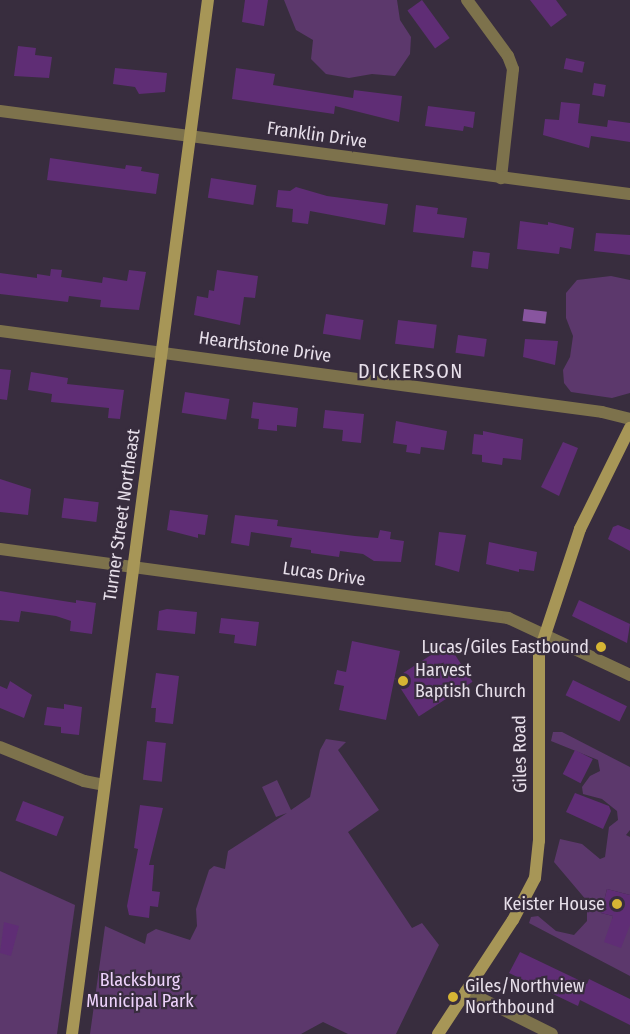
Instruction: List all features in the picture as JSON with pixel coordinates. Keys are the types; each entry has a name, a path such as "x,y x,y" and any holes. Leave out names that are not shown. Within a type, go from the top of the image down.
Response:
{"street":[{"name":"Turner Street Northeast","path":"72,1034 208,0"},
{"path":"467,0 508,56 513,69 501,178"},
{"name":"Franklin Drive","path":"0,111 630,195"},
{"name":"Hearthstone Drive","path":"0,331 603,412 630,419"},
{"name":"Giles Road","path":"438,1034 513,920 535,878 539,842 537,674 543,633 580,529 630,428"},
{"name":"Lucas Drive","path":"0,549 508,618 630,675"},
{"path":"0,747 84,781 104,785"},
{"path":"466,992 552,1034"}],"green space":[{"path":"284,0 397,0 400,20 411,37 410,54 395,76 372,74 349,78 326,74 311,59 313,40 296,30"},
{"path":"611,276 630,280 630,393 612,398 571,392 564,383 563,370 570,357 573,336 566,318 566,293 577,280"},
{"path":"553,732 562,732 630,767 630,830 626,835 630,837 630,895 607,889 601,913 613,916 612,921 630,925 630,976 529,923 531,917 538,916 556,931 574,935 587,921 587,901 554,862 560,839 582,844 600,859 605,857 609,827 618,820 617,811 602,799 583,794 582,787 590,776 600,771 598,760 551,741"},
{"path":"326,739 346,742 338,750 379,810 348,832 412,928 422,923 439,945 396,1034 348,1034 323,1022 301,1034 90,1034 105,926 145,944 147,934 156,929 190,940 197,926 196,909 209,870 214,866 225,869 228,851 287,813 276,817 262,787 277,780 291,810 310,797 320,750"},
{"name":"Blacksburg Municipal Park","path":"0,871 75,905 57,1034 0,1034"}],"shaded area":[{"path":"524,309 547,312 545,324 523,321"}],"building":[{"path":"245,0 268,0 264,26 242,22"},
{"path":"422,0 450,38 435,49 407,11"},
{"path":"530,0 556,0 567,15 551,27"},
{"path":"18,46 36,48 35,55 52,57 49,78 14,76"},
{"path":"566,58 585,62 582,73 564,69"},
{"path":"115,68 167,73 165,92 139,94 135,87 113,84"},
{"path":"236,68 275,74 273,85 353,98 354,90 402,96 399,122 335,106 334,114 232,99"},
{"path":"594,83 606,85 604,97 592,95"},
{"path":"561,102 580,104 578,123 607,127 608,120 630,123 630,142 591,136 589,148 543,135 545,119 559,120"},
{"path":"428,106 475,112 473,128 464,126 463,131 425,126"},
{"path":"50,158 125,169 126,165 142,167 141,171 159,174 156,194 47,180"},
{"path":"211,178 256,185 253,205 208,198"},
{"path":"296,187 327,196 388,204 385,225 310,211 308,224 292,222 293,209 276,207 278,190 290,191"},
{"path":"416,205 438,208 437,214 467,218 464,238 413,232"},
{"path":"520,221 548,225 548,222 574,228 571,249 560,247 559,254 517,249"},
{"path":"596,233 630,235 630,255 594,251"},
{"path":"473,251 490,253 488,269 471,267"},
{"path":"51,269 62,270 61,277 102,283 103,277 127,281 129,270 146,272 139,310 100,307 101,300 69,296 68,302 0,294 0,273 37,278 37,274 50,276"},
{"path":"217,270 258,276 255,298 244,297 240,325 194,315 197,296 208,298 209,290 214,291"},
{"path":"326,314 364,320 360,340 323,334"},
{"path":"398,320 437,325 434,349 395,344"},
{"path":"458,335 487,339 484,357 455,353"},
{"path":"525,339 558,341 555,365 523,357"},
{"path":"0,369 11,370 7,400 0,399"},
{"path":"31,372 68,378 67,384 124,390 120,419 108,418 109,408 51,402 52,394 28,390"},
{"path":"185,392 229,399 226,420 182,413"},
{"path":"253,402 298,408 296,427 277,425 277,431 258,429 259,419 251,418"},
{"path":"325,410 364,414 361,443 342,441 343,430 323,428"},
{"path":"396,421 447,431 444,450 421,447 420,454 406,452 407,445 393,443"},
{"path":"483,431 523,439 521,460 503,458 502,465 482,462 482,455 472,454 474,434 483,435"},
{"path":"563,442 578,448 559,496 541,487"},
{"path":"0,479 31,489 28,515 0,512"},
{"path":"64,498 99,502 96,522 62,518"},
{"path":"170,510 208,515 205,535 198,534 198,538 167,530"},
{"path":"235,515 278,520 277,526 355,536 378,538 380,530 391,532 390,539 404,541 401,562 374,561 363,554 340,551 339,557 311,553 311,550 290,547 292,538 251,532 249,546 231,543"},
{"path":"618,525 630,530 630,551 608,539 613,527"},
{"path":"439,532 466,535 459,572 435,565"},
{"path":"489,542 537,552 534,571 519,569 519,572 486,564"},
{"path":"0,591 76,603 76,600 96,603 92,634 70,631 71,621 56,616 21,611 19,622 0,620"},
{"path":"579,600 630,624 627,643 572,616"},
{"path":"167,609 197,612 195,634 157,630 159,611"},
{"path":"221,618 259,622 256,646 234,643 235,635 219,633"},
{"path":"352,641 400,651 386,720 339,710 344,686 334,684 337,670 346,672"},
{"path":"448,644 473,682 419,717 394,679"},
{"path":"156,673 179,676 173,724 155,722 156,708 151,708"},
{"path":"573,680 627,706 619,722 566,695"},
{"path":"10,681 32,695 24,718 0,708 0,686 7,689"},
{"path":"64,704 82,707 79,735 61,733 61,727 44,725 47,707 64,709"},
{"path":"147,741 166,743 162,782 143,780"},
{"path":"575,750 593,759 581,783 563,774"},
{"path":"575,793 609,806 611,811 603,829 566,812"},
{"path":"23,801 64,817 57,836 15,821"},
{"path":"140,805 163,808 149,865 154,865 152,891 160,892 158,907 150,906 149,918 129,915 127,906 138,849 134,848"},
{"name":"Keister House","path":"607,889 630,895 630,925 621,948 604,942 613,916 601,913"},
{"path":"4,922 19,926 11,956 0,953"},
{"path":"520,952 587,984 589,979 630,999 630,1025 580,1000 578,1006 509,973"}],"place":[{"name":"Lucas/Giles Eastbound","path":"601,647"},
{"name":"Harvest Baptish Church","path":"403,681"},
{"name":"Keister House","path":"617,904"},
{"name":"Giles/Northview Northbound","path":"453,997"}],"district":[{"name":"DICKERSON","path":"411,371"}]}
